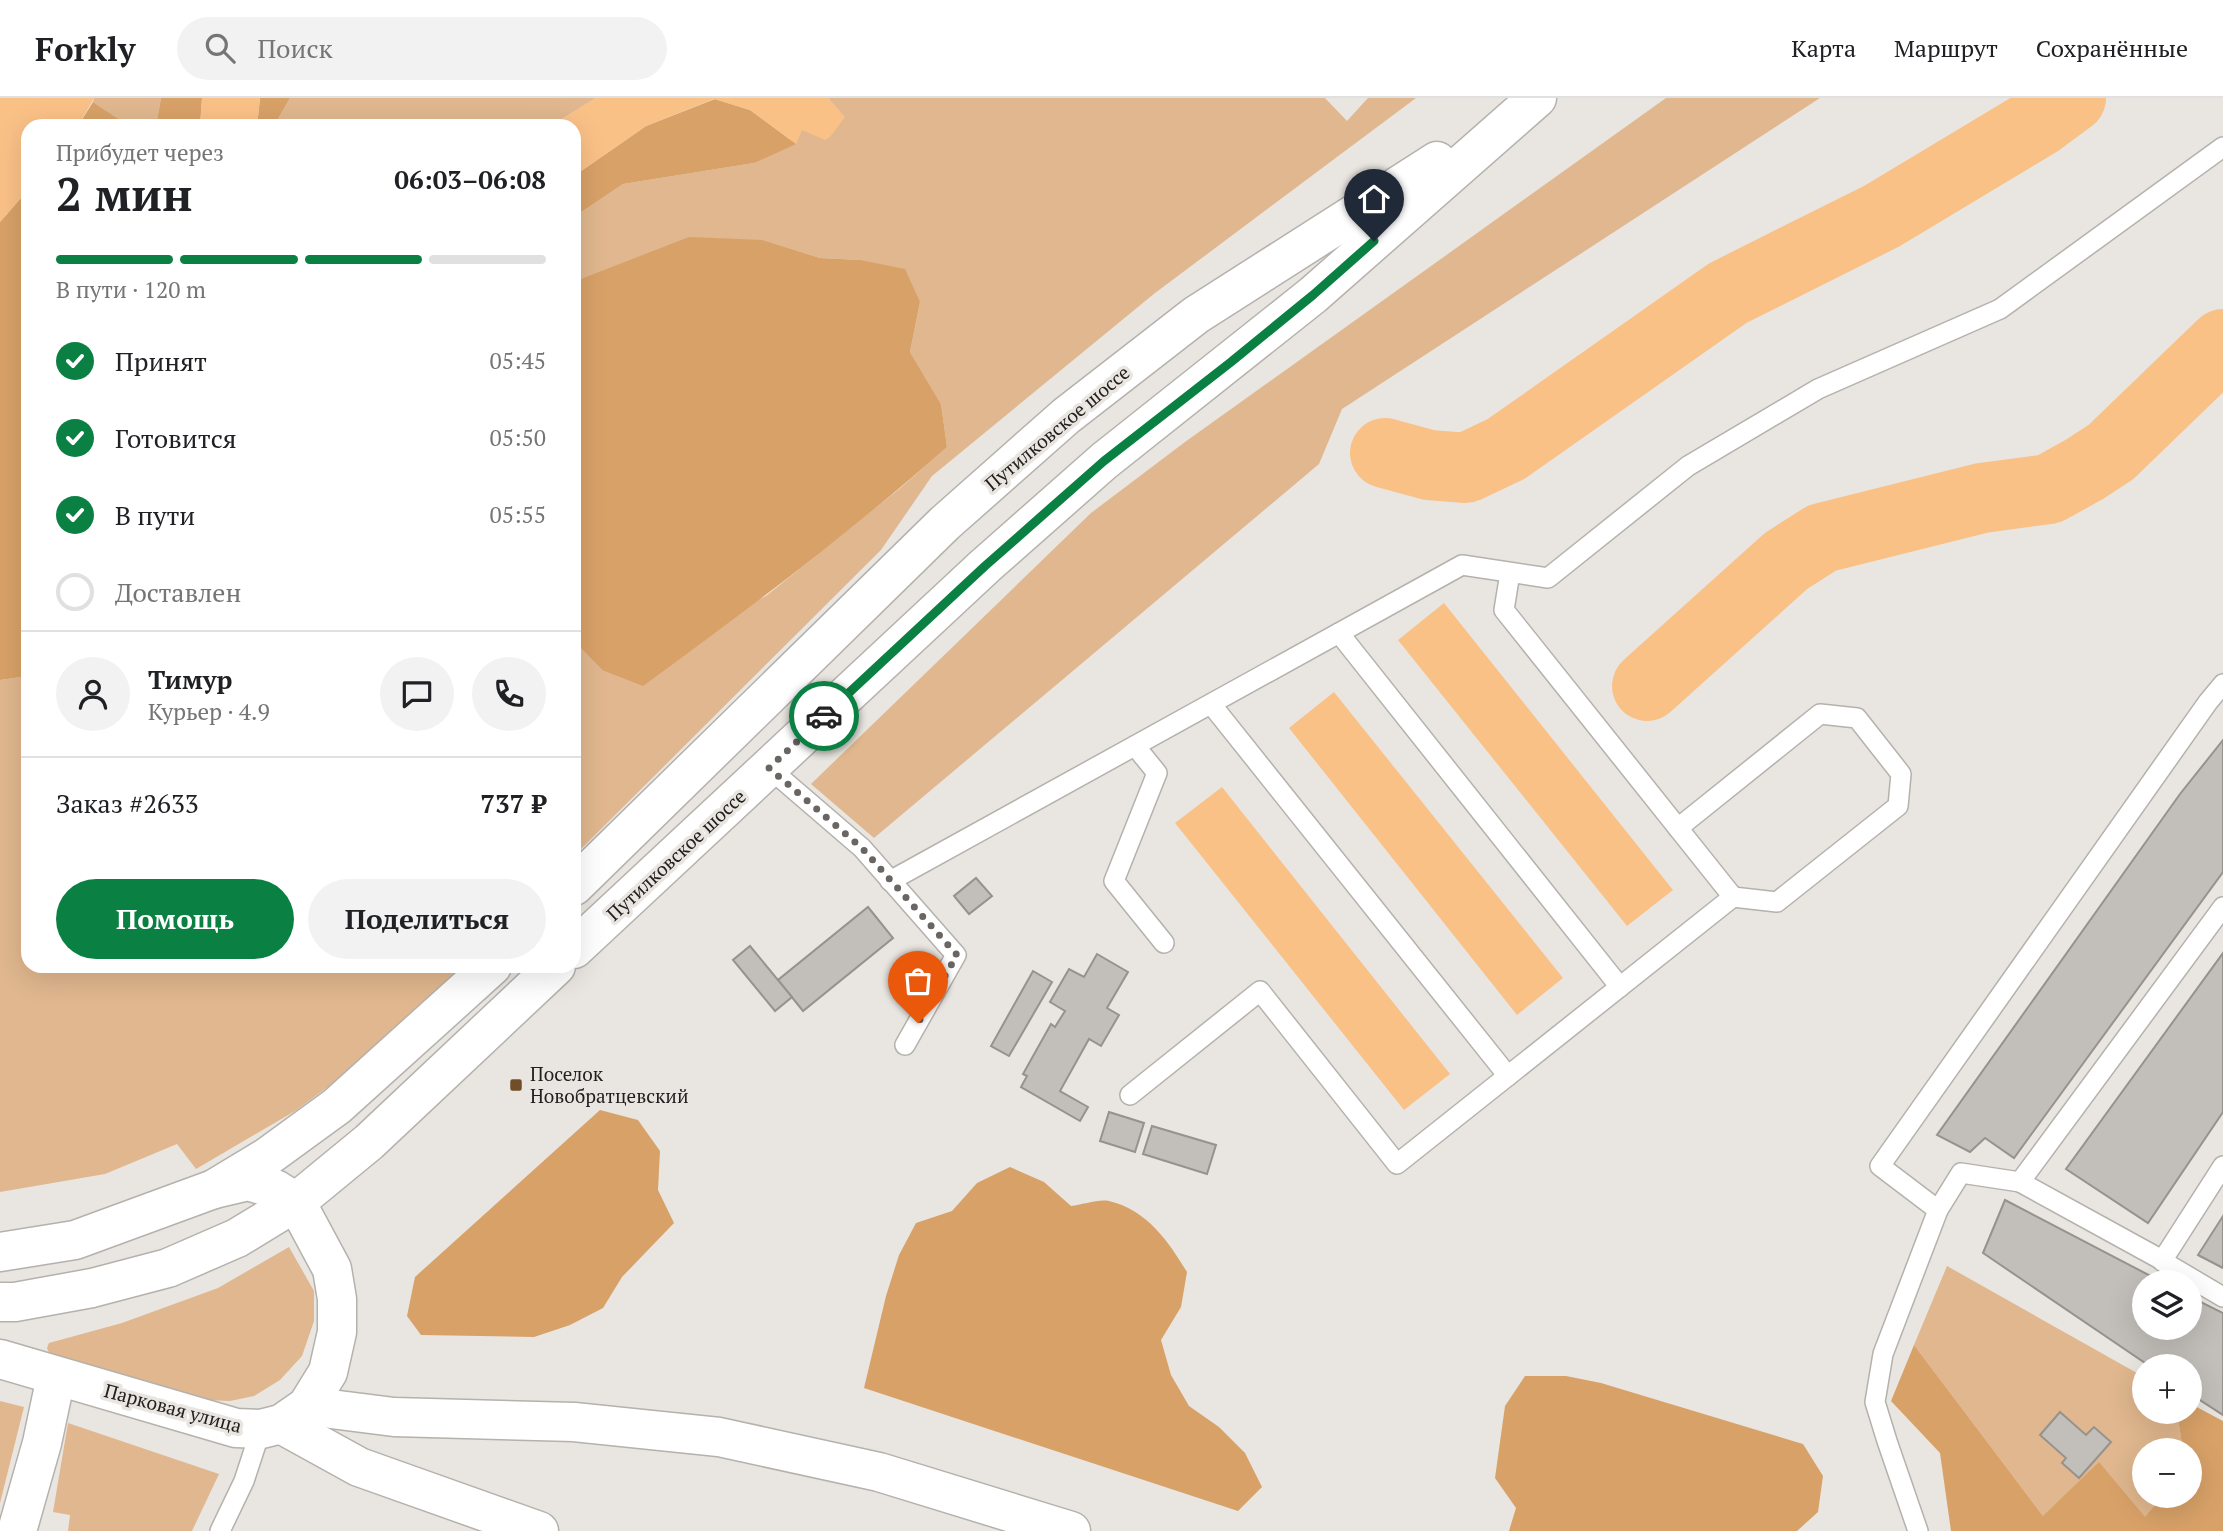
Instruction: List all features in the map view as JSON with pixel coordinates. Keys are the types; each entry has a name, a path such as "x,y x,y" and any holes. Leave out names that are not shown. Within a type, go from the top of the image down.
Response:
{"main road":[{"name":"Путилковское шоссе","path":"581,943 985,566 1104,461 1313,295 1536,98"},
{"name":"Путилковское шоссе","path":"581,879 945,523 1066,416 1196,315 1536,98"},
{"path":"214,1189 267,1157 337,1106 484,973"},
{"path":"0,1302 92,1289 168,1268 237,1238 296,1202 369,1142 549,973"},
{"path":"0,1252 75,1240 214,1189 248,1181 275,1189 296,1202 332,1269 337,1299 337,1332 328,1372 283,1420"},
{"name":"Парковая улица","path":"0,1359 236,1428 283,1420 359,1467 538,1531"},
{"path":"17,1531 42,1443 56,1377"},
{"path":"283,1420 394,1416 574,1422 719,1437 879,1472 1070,1531"}],"lane":[{"path":"890,880 1462,565 1548,578 1688,466 1818,388 2000,309 2223,147"},
{"path":"1510,573 1504,610 1733,897 1777,902 1898,806 1901,774 1857,718 1820,714 1678,828"},
{"path":"1339,633 1620,987"},
{"path":"1938,1210 1880,1166 2223,684"},
{"path":"1210,704 1508,1076"},
{"path":"1135,746 1157,773 1114,881 1164,943"},
{"path":"769,768 862,848 957,955 905,1045"},
{"path":"1129,1095 1260,991 1397,1164 1733,897"},
{"path":"2020,1182 2223,907"},
{"path":"2162,1260 2223,1166"},
{"path":"1919,1531 1875,1402 1883,1354 1938,1210 1961,1173 2020,1182 2162,1260 2223,1297"},
{"path":"220,1531 244,1481 283,1420"}],"shaded area":[{"path":"0,98 94,98 82,119 21,119 21,198 0,222"},
{"path":"94,98 161,98 157,119 118,119 93,102"},
{"path":"161,98 202,98 200,119 157,119"},
{"path":"202,98 260,98 258,119 200,119"},
{"path":"260,98 290,98 278,119 258,119"},
{"path":"290,98 596,98 562,119 278,119"},
{"path":"596,98 828,98 845,117 825,140 802,130 796,144 750,110 714,99 646,126 581,171 581,119 562,119"},
{"path":"828,98 1325,98 1347,121 1368,98 1416,98 1155,293 932,476 881,550 581,849 581,648 602,670 766,596 947,447 941,404 910,352 920,302 860,260 820,258 763,240 581,279 581,212 623,184 754,163 801,130 844,117"},
{"path":"1666,98 1820,98 1342,409 1319,464 874,838 811,784 1091,513 1185,442"},
{"path":"715,99 750,110 796,144 754,163 623,184 581,212 581,171 646,126"},
{"path":"93,102 118,119 82,119"},
{"path":"21,198 21,677 0,680 0,222"},
{"path":"689,237 763,240 820,258 860,260 905,269 920,302 910,352 941,404 947,447 798,570 643,686 602,670 581,648 581,279"},
{"path":"1444,603 1673,890 1627,926 1398,640"},
{"path":"21,677 21,973 456,973 359,1064 295,1111 196,1169 177,1144 105,1174 0,1192 0,680"},
{"path":"1334,692 1563,978 1517,1015 1289,728"},
{"path":"1222,787 1450,1074 1404,1110 1175,823"},
{"path":"600,1110 638,1120 660,1151 658,1190 674,1223 622,1277 603,1308 570,1325 534,1337 421,1335 407,1316 415,1277"},
{"path":"1010,1167 1044,1182 1071,1206 1109,1201 1135,1212 1155,1228 1180,1260 1187,1272 1181,1307 1161,1340 1171,1375 1189,1406 1219,1427 1245,1453 1262,1487 1238,1511 864,1388 886,1296 899,1255 916,1223 952,1211 977,1183"},
{"path":"289,1247 314,1291 314,1321 302,1356 280,1380 254,1396 230,1401 205,1400 49,1353 49,1343 122,1323 218,1288"},
{"path":"1947,1266 2132,1370 2132,1424 2179,1424 2181,1438 2132,1438 2132,1508 2154,1508 2146,1518 2043,1516 1914,1345"},
{"path":"1914,1345 2043,1516 2099,1462 2132,1501 2132,1508 2137,1508 2145,1517 2153,1508 2202,1508 2202,1438 2181,1438 2179,1424 2202,1424 2202,1410 2223,1421 2223,1531 1951,1531 1940,1453 1891,1401"},
{"path":"1525,1376 1566,1376 1601,1383 1803,1444 1823,1476 1818,1512 1797,1531 1509,1531 1516,1508 1495,1478 1505,1406"},
{"path":"0,1401 24,1407 0,1503"},
{"path":"68,1423 219,1474 192,1531 68,1531 70,1515 53,1512"}],"building":[{"path":"2223,740 2223,872 2014,1158 1985,1138 1970,1152 1937,1135 2180,794"},
{"path":"976,878 992,896 969,914 954,896"},
{"path":"868,907 893,938 803,1011 778,980"},
{"path":"750,946 792,997 775,1011 733,960"},
{"path":"2223,953 2223,1112 2148,1223 2066,1169"},
{"path":"1097,954 1128,972 1107,1008 1119,1015 1101,1046 1089,1039 1060,1091 1088,1107 1080,1121 1021,1087 1027,1076 1023,1074 1051,1024 1055,1027 1065,1011 1050,1002 1069,969 1084,977"},
{"path":"1033,971 1052,982 1009,1056 991,1046"},
{"path":"1109,1112 1144,1123 1135,1152 1100,1141"},
{"path":"1152,1126 1216,1145 1207,1174 1143,1154"},
{"path":"2005,1200 2139,1270 2132,1270 2132,1340 2202,1340 2202,1302 2223,1313 2223,1415 2202,1401 2202,1354 2132,1354 1983,1253"},
{"path":"2223,1216 2223,1268 2198,1255"},
{"path":"2060,1412 2086,1435 2094,1427 2111,1442 2079,1478 2062,1463 2066,1458 2040,1435"}],"waterway":[{"path":"1385,453 1429,465 1466,468 1506,449 1728,293 1882,216 2040,121 2071,98"},
{"path":"1647,686 1786,561 1822,538 1982,498 2049,489 2111,452 2223,344"}],"way so far":[{"path":"824,716 769,768 862,848 957,955 918,1023"}],"place":[{"name":"Поселок Новобратцевский","path":"516,1085"}],"route":[{"path":"824,716 985,566 1104,461 1231,362 1374,241"}]}
